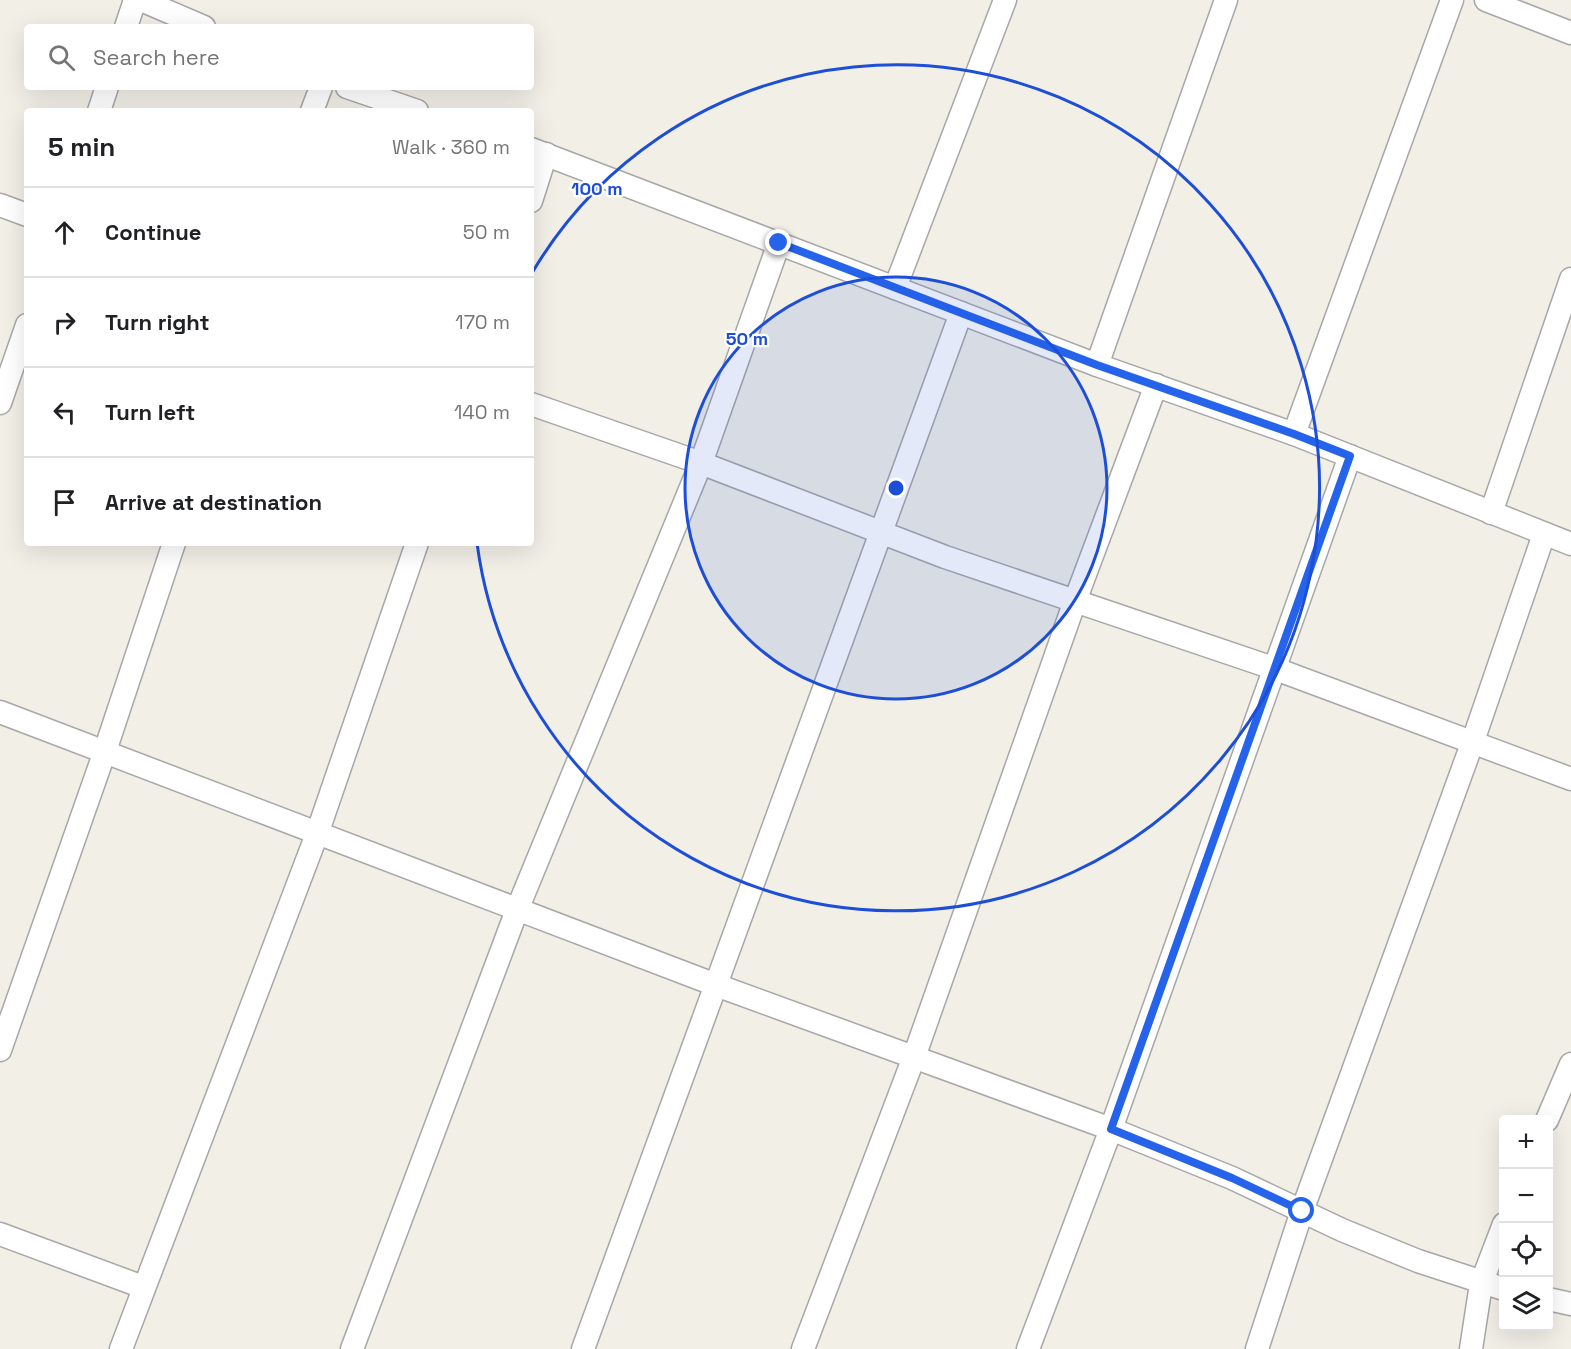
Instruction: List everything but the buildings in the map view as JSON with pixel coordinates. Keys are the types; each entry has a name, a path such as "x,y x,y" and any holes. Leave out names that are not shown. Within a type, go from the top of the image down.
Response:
{"street":[{"path":"127,24 135,0"},
{"path":"141,0 197,24"},
{"path":"895,288 1005,0"},
{"path":"1097,365 1226,0"},
{"path":"1294,434 1452,0"},
{"path":"1486,0 1571,33"},
{"path":"100,108 106,90"},
{"path":"313,108 320,90"},
{"path":"356,90 408,108"},
{"path":"534,180 538,152 1097,365 1294,434 1571,544"},
{"path":"0,205 24,214"},
{"path":"352,1349 517,910 701,463 779,243"},
{"path":"1491,513 1571,279"},
{"path":"583,1349 961,313"},
{"path":"0,403 24,334"},
{"path":"803,1349 914,1057 1075,601 1156,385"},
{"path":"534,405 701,463 881,532 1273,668 1571,779"},
{"path":"1028,1349 1111,1129 1350,456"},
{"path":"1257,1349 1302,1211 1473,741 1544,534"},
{"path":"0,1050 105,751 173,546"},
{"path":"121,1349 317,834 416,546"},
{"path":"0,712 716,985 1111,1129 1232,1178 1342,1230 1481,1284 1499,1288"},
{"path":"1549,1115 1571,1064"},
{"path":"0,1234 143,1287"},
{"path":"1472,1349 1481,1284 1499,1235"},
{"path":"1553,1300 1571,1304"}],"route":[{"path":"779,243 1097,365 1350,456 1111,1129 1232,1178 1302,1211"}]}
